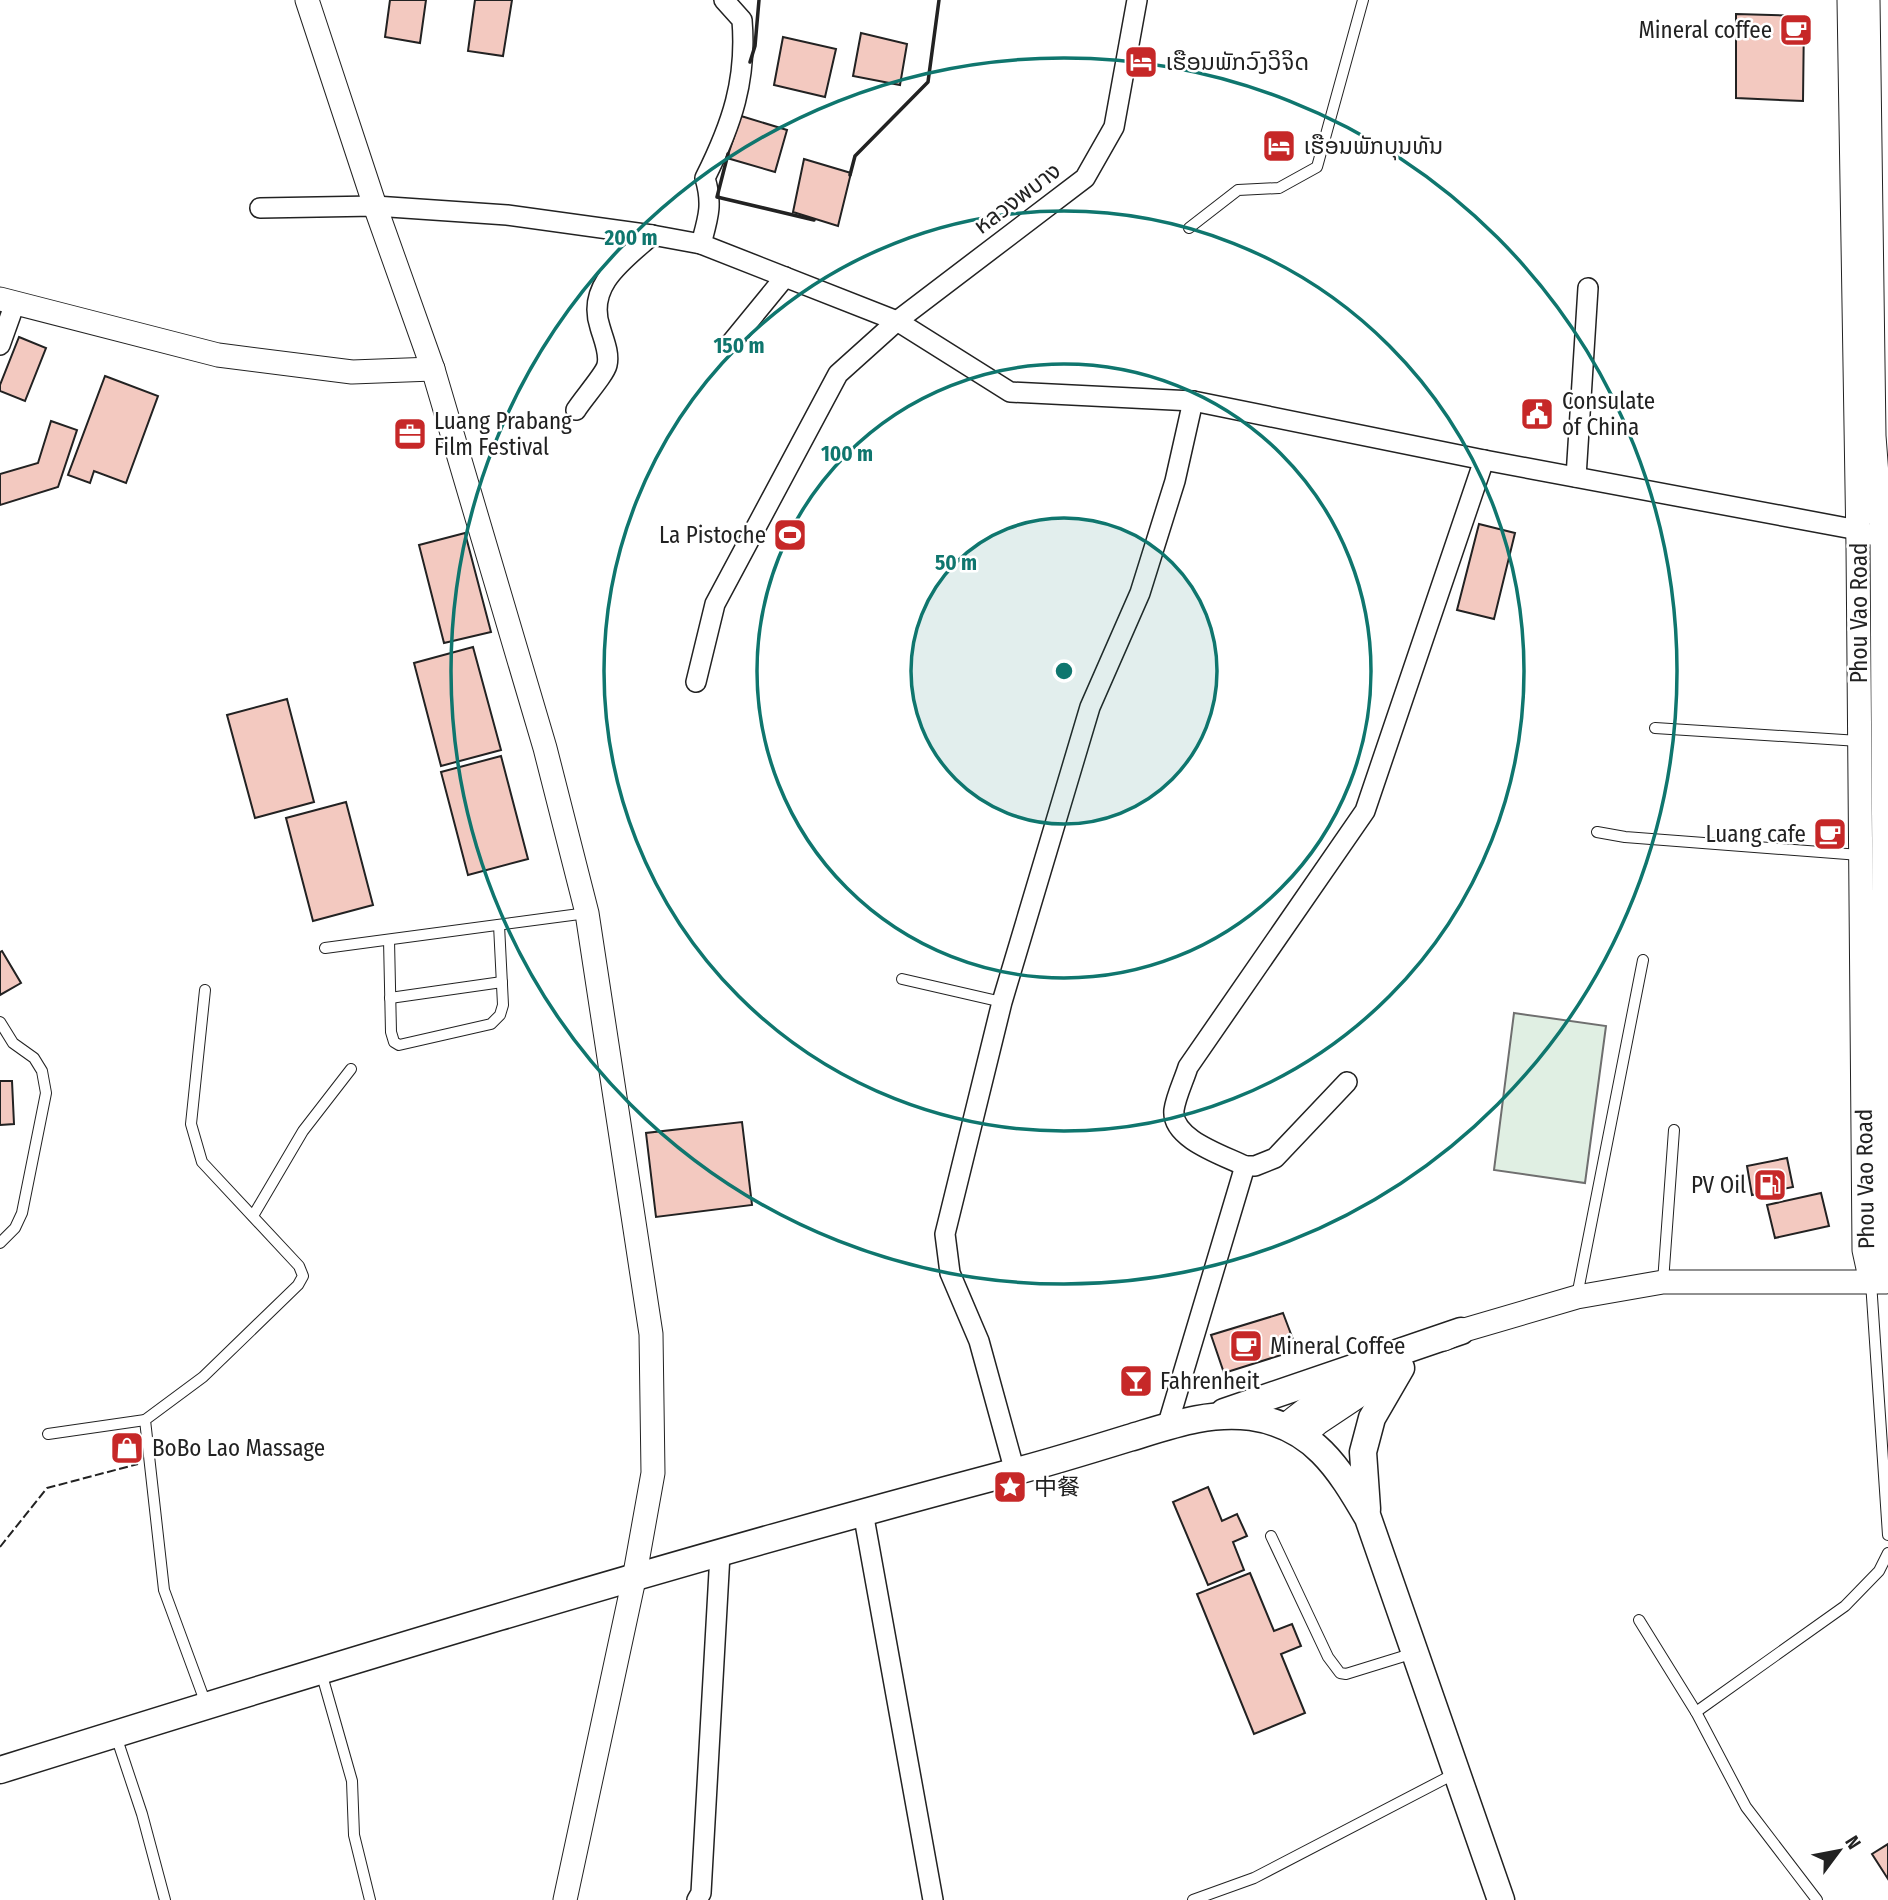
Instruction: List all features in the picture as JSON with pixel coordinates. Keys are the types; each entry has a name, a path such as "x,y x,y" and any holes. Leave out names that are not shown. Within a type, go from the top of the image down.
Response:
{"main road":[{"path":"0,1770 320,1670 863,1512 1215,1415 1461,1331"},
{"path":"1368,1518 1363,1452 1372,1418 1401,1368"},
{"path":"1215,1415 1250,1417 1295,1431 1329,1458 1344,1477 1368,1518 1501,1900"}],"street":[{"path":"307,0 375,206 433,369 545,748 587,913 651,1334 653,1473 634,1579 565,1900"},
{"path":"701,244 710,214 710,193 705,178 730,124 740,88 742,19 724,0"},
{"name":"หลวงพบาง","path":"696,682 715,604 838,374 897,321 1085,177 1114,127 1137,0"},
{"name":"Phou Vao Road","path":"1849,0 1858,530 1864,1250 1879,1282"},
{"name":"Phou Vao Road","path":"1868,0 1874,436 1885,541 1886,1258 1879,1282"},
{"path":"260,208 375,206 507,215 701,244 897,321 1010,392 1193,401 1483,460 1858,530 1885,541"},
{"path":"576,410 607,365 606,346 595,313 598,296 612,271 652,235"},
{"path":"731,343 785,277"},
{"path":"1576,477 1588,288"},
{"path":"0,345 8,301 218,355 352,372 433,369"},
{"path":"1015,1472 979,1341 950,1273 945,1234 1002,1002 1090,707 1140,593 1175,481 1193,401"},
{"path":"1347,1082 1275,1158 1255,1166 1245,1166 1184,1136 1176,1125 1174,1111 1188,1067 1366,811 1483,460"},
{"path":"1167,1427 1245,1166"},
{"path":"1295,1431 1307,1407 1339,1387 1461,1331 1577,1297 1663,1282 1879,1282"},
{"path":"1295,1431 1318,1423 1461,1331"},
{"path":"863,1512 933,1900"},
{"path":"697,1900 701,1893 720,1554"}],"lane":[{"path":"1189,229 1238,190 1279,188 1317,167 1363,0"},
{"path":"1655,728 1860,741"},
{"path":"1597,832 1625,837 1860,855"},
{"path":"325,948 587,913"},
{"path":"388,940 391,1032 394,1042 399,1045 491,1024 500,1014 503,1005 499,925"},
{"path":"1577,1297 1643,960"},
{"path":"902,979 1002,1002"},
{"path":"390,998 502,982"},
{"path":"48,1434 145,1420 203,1377 298,1285 303,1276 299,1266 202,1162 191,1124 205,990"},
{"path":"0,1022 13,1043 34,1058 42,1071 46,1093 22,1213 15,1228 0,1243"},
{"path":"253,1216 303,1131 351,1069"},
{"path":"1663,1282 1674,1130"},
{"path":"1879,1282 1888,1535"},
{"path":"145,1420 164,1590 206,1704"},
{"path":"1271,1536 1328,1657 1340,1673 1346,1674 1415,1653"},
{"path":"1696,1712 1845,1606 1879,1571 1888,1553"},
{"path":"1639,1620 1696,1712 1746,1807 1817,1900"},
{"path":"320,1670 352,1781 354,1835 370,1900"},
{"path":"115,1734 142,1814 164,1900"},
{"path":"1193,1900 1254,1878 1456,1773"}],"green space":[{"path":"1514,1013 1606,1026 1585,1183 1494,1170"}],"building":[{"path":"390,0 426,0 420,43 385,37"},
{"path":"475,0 512,0 503,56 468,51"},
{"path":"1736,14 1804,16 1803,101 1736,98"},
{"path":"861,33 907,44 900,85 853,76"},
{"path":"783,37 836,49 825,97 774,85"},
{"path":"741,116 787,130 775,172 727,158"},
{"path":"804,159 851,173 838,226 793,212"},
{"path":"19,337 46,348 25,401 0,391"},
{"path":"105,376 158,396 126,483 94,471 90,483 68,475"},
{"path":"51,421 77,430 58,487 0,505 0,474 38,463"},
{"path":"1479,524 1515,533 1494,619 1457,610"},
{"path":"465,533 491,632 444,643 419,545"},
{"path":"473,647 501,750 441,766 414,663"},
{"path":"287,699 314,802 255,818 227,715"},
{"path":"501,756 528,859 468,875 441,772"},
{"path":"346,802 373,905 313,921 286,818"},
{"path":"2,951 21,983 0,995 0,952"},
{"path":"0,1081 12,1081 14,1124 0,1125"},
{"path":"742,1122 752,1205 656,1217 646,1133"},
{"path":"1787,1158 1793,1187 1752,1195 1747,1166"},
{"path":"1821,1193 1829,1226 1775,1238 1767,1205"},
{"path":"1283,1313 1297,1350 1224,1373 1211,1335"},
{"path":"1208,1487 1222,1521 1237,1514 1247,1536 1233,1542 1244,1570 1208,1585 1173,1502"},
{"path":"1250,1573 1274,1631 1292,1624 1301,1646 1281,1654 1305,1713 1254,1734 1197,1594"},
{"path":"1888,1844 1888,1879 1872,1854"}],"fence":[{"path":"0,1547 47,1488 138,1464"}],"wall":[{"path":"750,62 755,46 759,0"},
{"path":"850,175 855,156 928,82 939,0"},
{"path":"728,154 717,197 814,220"}],"place":[{"name":"Mineral coffee","path":"1796,30"},
{"name":"ເຮືອນພັກວົງວິຈິດ","path":"1141,62"},
{"name":"ເຮືອນພັກບຸນທັນ","path":"1279,146"},
{"name":"Consulate of China","path":"1537,414"},
{"name":"Luang Prabang Film Festival","path":"410,434"},
{"name":"La Pistoche","path":"790,535"},
{"name":"Luang cafe","path":"1830,834"},
{"name":"PV Oil","path":"1770,1185"},
{"name":"Mineral Coffee","path":"1246,1346"},
{"name":"Fahrenheit","path":"1136,1381"},
{"name":"BoBo Lao Massage","path":"127,1448"},
{"name":"中餐","path":"1010,1487"}]}
